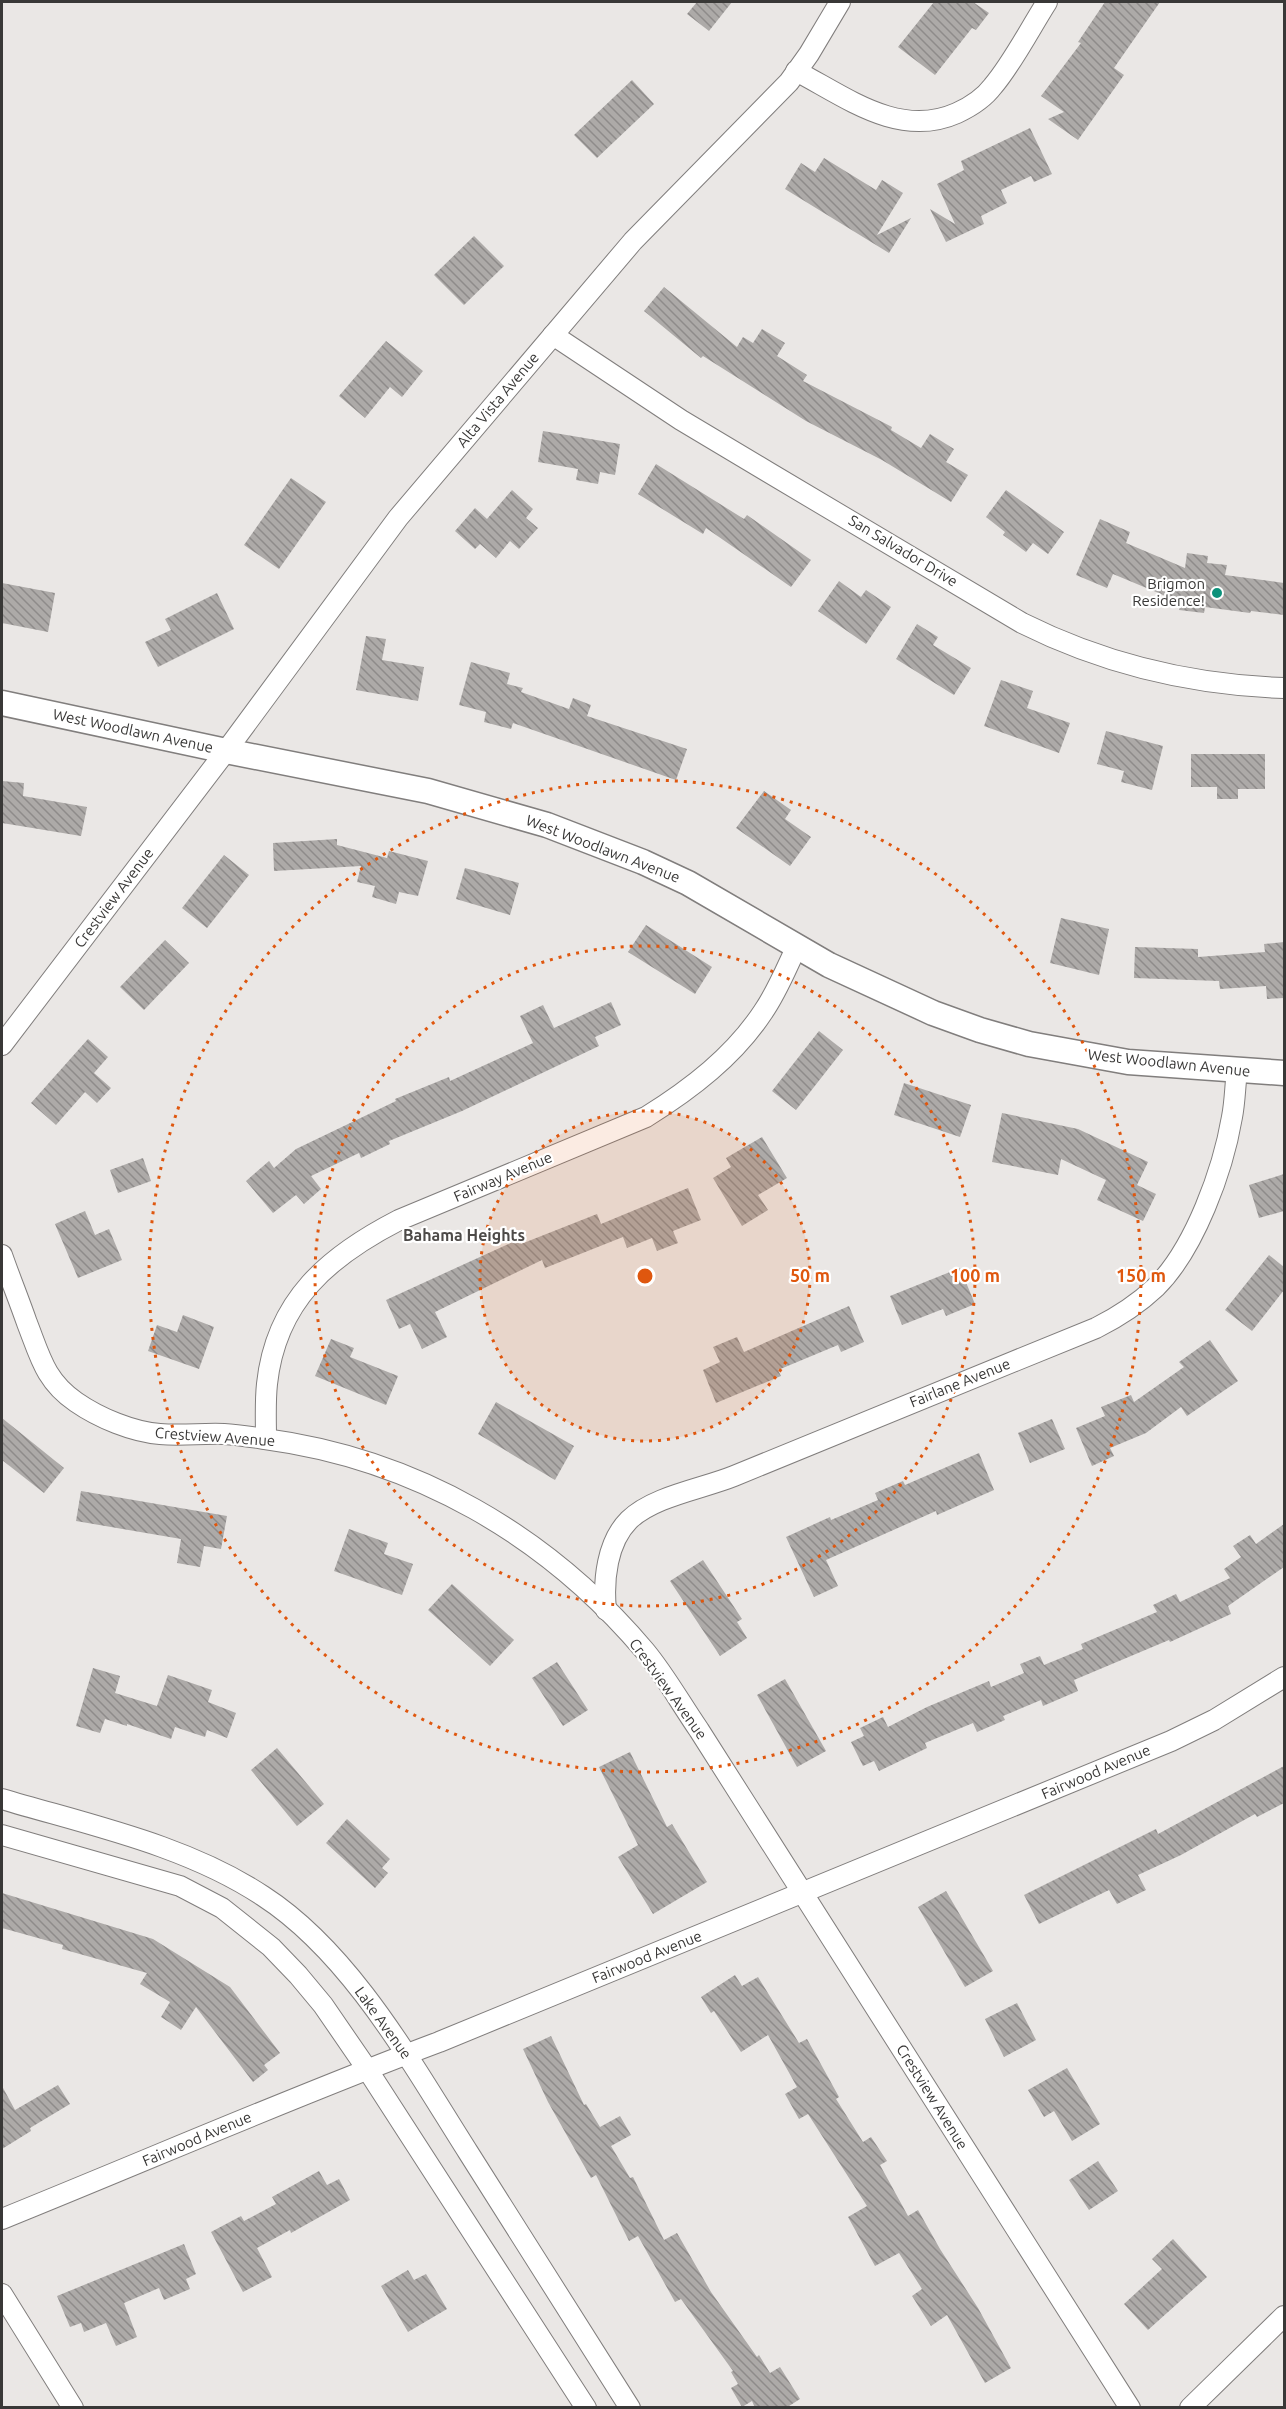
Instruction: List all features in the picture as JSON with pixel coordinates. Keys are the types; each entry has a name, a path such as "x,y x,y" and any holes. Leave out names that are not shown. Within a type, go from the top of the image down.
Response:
{"street":[{"name":"Alta Vista Avenue","path":"226,751 398,518 633,241 766,108 796,71 840,2"},
{"path":"796,71 888,117 912,122 946,118 976,103 993,86 1047,2"},
{"name":"San Salvador Drive","path":"553,335 681,420 1022,623 1063,643 1110,660 1169,674 1284,688"},
{"name":"West Woodlawn Avenue","path":"2,703 428,791 547,825 643,862 688,883 829,965 933,1013 1009,1038 1078,1054 1128,1062 1284,1073"},
{"name":"Crestview Avenue","path":"2,1045 226,751"},
{"name":"Fairway Avenue","path":"266,1439 267,1384 276,1344 293,1306 319,1273 341,1254 369,1235 399,1220 646,1117 675,1099 719,1062 747,1034 763,1012 797,946"},
{"name":"Fairlane Avenue","path":"606,1610 606,1572 618,1537 629,1520 649,1506 727,1479 1085,1332 1118,1317 1138,1303 1173,1268 1191,1240 1218,1171 1232,1117 1237,1071"},
{"name":"Crestview Avenue","path":"2,1255 43,1366 58,1387 78,1404 109,1420 160,1434 224,1434 320,1448 417,1479 488,1516 539,1551 606,1610 652,1661 699,1730 1130,2408"},
{"name":"Fairwood Avenue","path":"2,2219 1171,1741 1214,1720 1284,1677"},
{"name":"Lake Avenue","path":"2,1799 166,1850 213,1869 263,1895 290,1915 339,1961 406,2055 630,2408"},
{"path":"2,1835 180,1887 222,1908 271,1947 323,2005 367,2069 586,2408"},
{"path":"2,2294 73,2408"},
{"path":"1190,2408 1284,2316"}],"building":[{"path":"697,2 732,2 709,31 687,14"},
{"path":"934,2 973,2 989,13 976,30 972,28 935,75 898,47"},
{"path":"1105,2 1160,2 1114,68 1124,75 1078,140 1048,119 1064,112 1041,96 1081,43 1078,42"},
{"path":"632,80 654,104 597,158 574,135"},
{"path":"1030,128 1052,174 1034,182 1031,176 1001,190 1007,203 981,216 984,224 946,242 930,209 955,224 937,184 964,170 961,161"},
{"path":"824,158 876,190 882,180 903,193 877,235 911,218 889,253 785,189 801,163 815,172"},
{"path":"474,236 504,266 464,305 434,275"},
{"path":"664,287 737,347 743,337 753,343 762,329 785,343 777,356 807,375 803,381 892,427 891,430 921,448 930,434 954,449 946,462 968,475 951,502 882,460 806,421 703,356 701,358 644,311"},
{"path":"386,341 423,371 402,397 390,387 365,418 339,396"},
{"path":"543,431 620,444 615,475 600,472 598,484 576,480 578,469 538,462"},
{"path":"656,464 744,519 747,515 811,560 791,587 706,528 703,534 638,494"},
{"path":"291,478 326,502 279,569 244,545"},
{"path":"512,490 533,509 526,518 538,528 519,549 510,541 496,558 480,544 475,549 455,531 475,508 487,519"},
{"path":"1006,490 1064,532 1048,554 1033,543 1026,552 1003,535 1005,532 986,517"},
{"path":"1100,519 1130,532 1126,543 1185,568 1187,553 1208,556 1207,563 1227,565 1225,575 1284,583 1284,615 1205,607 1204,613 1179,610 1180,602 1113,574 1107,588 1076,575"},
{"path":"839,581 861,597 866,590 891,607 866,644 818,611"},
{"path":"2,583 55,593 48,632 2,623"},
{"path":"217,593 234,629 158,667 145,642 171,630 165,619"},
{"path":"917,624 938,637 933,645 971,668 954,695 896,659"},
{"path":"366,636 386,639 382,660 424,667 418,701 356,690"},
{"path":"471,662 510,673 507,684 523,688 521,692 569,709 573,698 591,705 587,716 687,749 676,780 513,723 511,729 484,722 486,712 459,705"},
{"path":"1001,680 1033,691 1027,708 1070,723 1059,753 984,726"},
{"path":"1106,731 1163,746 1152,790 1121,782 1124,771 1097,764"},
{"path":"1191,754 1265,754 1265,789 1238,789 1238,799 1217,799 1217,787 1191,787"},
{"path":"2,781 24,783 23,796 87,807 81,836 2,823"},
{"path":"764,791 791,810 785,819 811,837 790,866 736,828"},
{"path":"337,839 337,845 387,858 389,851 428,861 418,896 399,892 396,904 372,897 375,886 357,882 361,866 274,871 273,843"},
{"path":"224,855 249,875 207,928 182,908"},
{"path":"465,868 519,883 510,915 456,899"},
{"path":"1061,918 1109,929 1099,975 1050,963"},
{"path":"646,925 712,967 695,994 628,952"},
{"path":"165,940 189,963 144,1010 120,987"},
{"path":"1284,942 1284,998 1267,999 1266,986 1220,989 1219,981 1134,978 1135,947 1198,949 1198,957 1265,952 1264,944"},
{"path":"611,1002 621,1025 595,1037 599,1046 462,1111 389,1141 390,1144 361,1158 359,1153 311,1176 321,1189 304,1204 296,1195 273,1213 246,1181 269,1161 274,1168 296,1149 396,1101 395,1099 449,1077 450,1081 533,1043 520,1016 543,1005 554,1028"},
{"path":"819,1031 843,1050 796,1110 772,1091"},
{"path":"88,1039 108,1057 94,1073 111,1088 97,1103 85,1092 56,1125 31,1103"},
{"path":"904,1083 971,1105 960,1137 894,1115"},
{"path":"1002,1113 1078,1129 1148,1162 1137,1185 1156,1194 1143,1221 1097,1200 1106,1180 1061,1159 1058,1175 992,1162"},
{"path":"762,1137 787,1178 758,1195 768,1210 742,1226 713,1178 731,1167 726,1158"},
{"path":"143,1158 151,1181 118,1193 110,1170"},
{"path":"1284,1174 1284,1211 1259,1218 1249,1185"},
{"path":"688,1188 701,1220 673,1231 678,1243 657,1251 652,1238 627,1248 623,1237 545,1268 542,1260 435,1312 447,1337 422,1349 410,1324 399,1329 386,1300 519,1239 521,1244 597,1214 601,1224"},
{"path":"85,1211 95,1235 109,1229 122,1260 78,1278 55,1224"},
{"path":"1269,1255 1284,1267 1284,1290 1252,1331 1225,1310"},
{"path":"960,1268 975,1304 946,1316 943,1309 902,1325 890,1296"},
{"path":"849,1306 864,1342 841,1352 838,1345 778,1370 781,1376 716,1403 703,1370 720,1362 713,1347 737,1337 744,1352"},
{"path":"183,1315 214,1327 199,1369 148,1351 157,1325 177,1332"},
{"path":"331,1339 354,1348 350,1357 398,1376 386,1405 315,1376"},
{"path":"1210,1340 1238,1381 1187,1416 1181,1407 1146,1433 1110,1448 1114,1456 1092,1466 1076,1428 1105,1416 1101,1407 1131,1395 1134,1402 1184,1367 1179,1362"},
{"path":"496,1402 574,1446 555,1480 478,1434"},
{"path":"2,1418 64,1468 44,1493 2,1460"},
{"path":"1052,1419 1065,1449 1030,1463 1018,1433"},
{"path":"979,1453 994,1490 937,1515 936,1511 826,1560 838,1586 814,1597 786,1537 830,1517 831,1520 878,1500 875,1493 903,1481 905,1485"},
{"path":"81,1491 227,1516 221,1549 204,1546 200,1567 177,1563 181,1539 76,1521"},
{"path":"1284,1524 1284,1567 1228,1606 1231,1614 1170,1642 1169,1640 1074,1680 1078,1691 1043,1706 1041,1700 1003,1716 1005,1720 977,1732 973,1723 925,1743 927,1748 879,1771 874,1761 863,1766 851,1742 864,1736 860,1728 883,1717 888,1727 927,1707 989,1681 991,1687 1024,1673 1020,1664 1040,1656 1044,1665 1083,1649 1081,1644 1157,1612 1153,1605 1176,1594 1180,1602 1230,1578 1224,1569 1241,1557 1233,1546 1250,1535 1256,1544"},
{"path":"349,1529 388,1543 384,1554 413,1564 402,1595 334,1571"},
{"path":"703,1560 742,1619 737,1622 747,1638 720,1656 670,1581"},
{"path":"452,1584 514,1640 490,1666 428,1610"},
{"path":"557,1662 588,1710 563,1726 532,1678"},
{"path":"93,1668 120,1676 115,1693 157,1706 168,1675 212,1690 208,1702 236,1713 227,1738 207,1730 205,1737 175,1727 171,1739 105,1719 100,1733 76,1726"},
{"path":"785,1679 826,1751 797,1767 757,1695"},
{"path":"277,1748 324,1804 297,1826 251,1770"},
{"path":"630,1752 667,1827 672,1824 707,1882 653,1914 618,1857 638,1845 599,1767"},
{"path":"1284,1766 1284,1803 1257,1817 1255,1814 1181,1855 1138,1875 1146,1890 1117,1904 1109,1890 1039,1924 1024,1895 1156,1829 1158,1834"},
{"path":"347,1819 390,1859 382,1868 388,1873 375,1888 326,1843"},
{"path":"946,1891 993,1971 965,1987 918,1907"},
{"path":"2,1893 153,1939 230,1987 280,2053 264,2065 268,2070 253,2082 196,2007 181,2030 161,2017 170,2002 140,1984 147,1973 62,1949 63,1945 2,1928"},
{"path":"735,1975 742,1986 758,1977 799,2043 807,2039 839,2097 836,2099 863,2142 871,2137 887,2161 880,2165 908,2216 918,2210 978,2308 1011,2368 985,2383 947,2315 931,2326 912,2296 922,2289 899,2253 875,2266 848,2217 867,2206 808,2114 799,2119 785,2094 797,2087 768,2035 741,2052 714,2011 711,2013 701,1997"},
{"path":"1017,2003 1036,2040 1004,2057 985,2019"},
{"path":"551,2036 584,2105 586,2104 600,2127 620,2116 631,2135 611,2146 630,2178 633,2177 664,2240 677,2233 711,2292 757,2357 759,2355 770,2373 780,2367 800,2399 786,2408 755,2408 752,2401 742,2407 731,2388 738,2384 731,2372 733,2371 681,2299 675,2302 638,2236 629,2241 596,2175 591,2178 548,2102 523,2049"},
{"path":"1067,2068 1100,2124 1072,2141 1054,2111 1044,2117 1028,2090"},
{"path":"58,2085 70,2104 30,2128 31,2131 2,2149 2,2086 15,2110"},
{"path":"1098,2161 1118,2191 1089,2210 1069,2180"},
{"path":"319,2171 327,2185 339,2179 350,2200 291,2233 290,2230 257,2248 272,2277 243,2292 211,2232 241,2216 244,2221 276,2204 272,2197"},
{"path":"1173,2239 1207,2277 1148,2330 1124,2304 1162,2269 1152,2259"},
{"path":"184,2244 196,2274 186,2279 190,2289 164,2300 159,2288 124,2303 137,2337 116,2346 106,2323 84,2332 81,2323 70,2327 57,2296"},
{"path":"408,2270 414,2280 426,2274 447,2309 408,2332 381,2286"}],"place":[{"name":"Brigmon Residence!","path":"1217,593"}],"district":[{"name":"Bahama Heights","path":"464,1235"}]}
